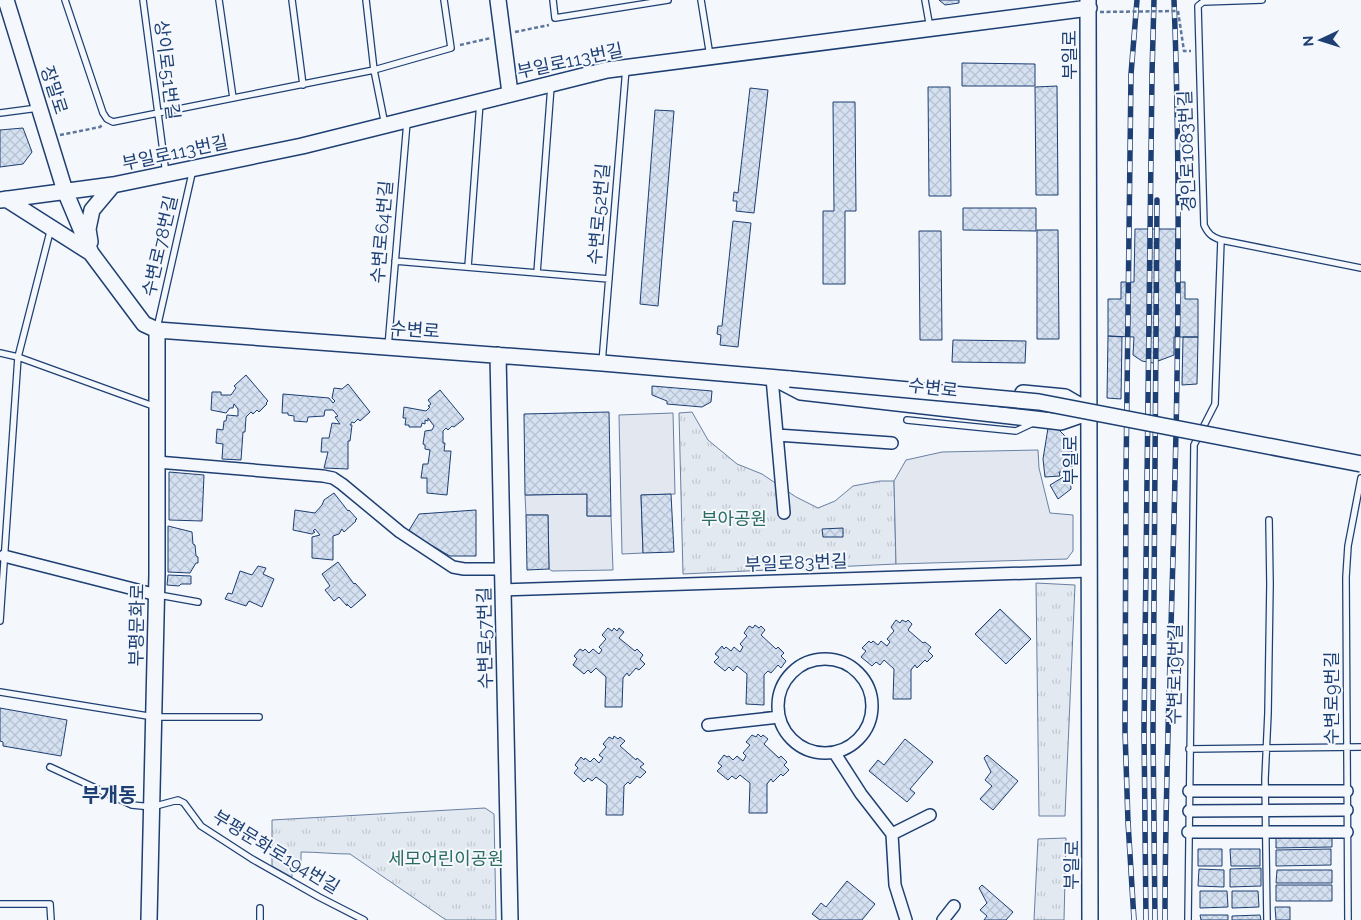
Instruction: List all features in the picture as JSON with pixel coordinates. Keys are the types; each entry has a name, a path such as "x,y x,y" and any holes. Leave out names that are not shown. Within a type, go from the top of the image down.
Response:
{"street":[{"name":"장말로","path":"6,0 66,191"},
{"path":"498,0 510,93"},
{"name":"부일로113번길","path":"66,191 113,185 302,146 607,70 1092,7"},
{"name":"부일로","path":"1090,920 1092,7"},
{"path":"91,253 88,229 92,210 113,185"},
{"path":"3,200 66,191 91,253 144,324 156,330"},
{"path":"3,200 91,253"},
{"name":"수변로","path":"156,330 602,363 1039,402 1361,464"},
{"name":"부평문화로","path":"149,920 156,595 156,330"},
{"name":"수변로57번길","path":"498,355 510,920"},
{"name":"수변로","path":"772,378 787,372 1065,397 1090,412"},
{"path":"772,378 784,513"},
{"name":"수변로","path":"772,378 801,392 1040,420 1061,422 1090,412"},
{"path":"778,435 892,443"},
{"path":"157,462 332,478 342,484 400,532 453,567 464,569 502,569"},
{"path":"4,556 156,595"},
{"name":"부일로83번길","path":"503,590 1090,571"},
{"path":"819,659 835,660 850,666 862,677 869,691 872,706 869,722 861,736 849,746 834,752 820,753 806,750 794,742 784,730 779,717 778,701 782,686 791,673 804,664 819,659"},
{"path":"708,725 779,717"},
{"path":"834,752 892,834 896,885 906,920"},
{"path":"1188,791 1347,790"},
{"path":"1188,811 1347,810"},
{"path":"892,834 930,815"},
{"path":"1188,832 1347,832"},
{"path":"943,920 954,906"}],"lane":[{"path":"65,0 103,113 111,121 158,114 374,70 451,48 444,0"},
{"name":"상이로51번길","path":"143,0 166,174"},
{"path":"219,0 233,98"},
{"path":"292,0 302,85"},
{"path":"366,0 374,70 385,125"},
{"path":"553,0 555,18 628,3 668,0"},
{"path":"701,0 710,56"},
{"path":"925,0 930,28"},
{"name":"경인로1083번길","path":"1221,240 1207,232 1204,225 1198,6 1203,2 1262,0"},
{"name":"수변로52번길","path":"602,363 626,67"},
{"path":"537,273 552,83"},
{"path":"468,267 480,101"},
{"path":"0,113 40,108"},
{"name":"수변로64번길","path":"388,347 407,119"},
{"name":"수변로78번길","path":"156,330 194,168"},
{"path":"0,621 18,357 51,228"},
{"path":"1221,240 1361,268"},
{"name":"수변로19번길","path":"1188,920 1188,791 1194,445 1214,404 1221,240"},
{"path":"395,261 609,279"},
{"path":"0,353 18,357 157,407"},
{"path":"907,420 1016,431 1040,420"},
{"name":"수변로9번길","path":"1348,920 1347,562 1348,546 1361,478"},
{"path":"1266,920 1265,790 1270,584 1269,520"},
{"path":"156,595 198,602"},
{"path":"0,692 154,716 259,717"},
{"path":"1189,749 1361,748"},
{"path":"50,767 132,805 152,807"},
{"name":"부평문화로194번길","path":"152,807 178,800 184,803 201,826 208,831 259,863 364,920"},
{"path":"0,904 50,904 51,920"},
{"path":"260,908 260,920"}],"path":[{"path":"1092,7 1178,10 1184,51"},
{"path":"49,137 100,127 111,121"}],"green space":[{"name":"부아공원","path":"692,412 708,440 737,464 762,474 796,497 818,508 835,501 853,486 880,481 894,481 896,564 683,574 679,413"},
{"path":"1036,583 1075,585 1065,816 1039,816"},
{"name":"세모어린이공원","path":"485,808 494,814 496,920 446,920 350,854 301,852 301,863 292,870 292,877 272,866 272,820"},
{"path":"1066,838 1064,920 1034,920 1038,839"}],"shaded area":[{"path":"673,413 675,494 641,495 643,553 622,554 619,415"},
{"path":"1038,450 1039,468 1050,513 1073,515 1073,551 1067,559 896,564 894,481 906,460 942,452"},
{"path":"587,494 587,516 611,516 613,570 552,571 549,569 548,515 526,515 525,495"}],"building":[{"path":"939,0 959,0 959,3 945,5"},
{"path":"962,63 1035,64 1035,86 962,86"},
{"path":"1057,86 1058,195 1036,195 1035,87"},
{"path":"928,87 950,87 951,196 929,196"},
{"path":"750,88 768,90 754,213 736,211 737,201 733,201 734,192 738,193"},
{"path":"833,102 855,102 856,211 845,211 845,284 823,284 823,211 834,211"},
{"path":"655,110 674,111 658,306 640,304"},
{"path":"23,128 32,152 23,164 0,167 0,130"},
{"path":"963,208 1036,208 1036,231 963,230"},
{"path":"733,221 751,223 738,347 720,345 721,335 717,334 718,326 722,326"},
{"path":"1135,229 1176,229 1175,282 1185,282 1185,299 1198,299 1198,337 1174,337 1174,355 1153,363 1142,361 1133,355 1134,337 1108,336 1108,299 1121,299 1121,282 1134,282"},
{"path":"1037,230 1058,230 1059,339 1037,339"},
{"path":"919,231 941,231 942,340 920,340"},
{"path":"1108,336 1122,337 1121,399 1107,398"},
{"path":"1183,337 1198,337 1197,384 1182,385"},
{"path":"953,340 1026,341 1025,363 952,362"},
{"path":"246,375 268,401 259,412 257,410 253,414 251,412 246,417 241,460 222,459 223,444 216,443 217,429 223,430 227,415 238,416 238,409 234,404 233,408 230,408 226,413 211,410 212,392 221,392 221,395 231,395 236,388 234,386"},
{"path":"348,384 370,412 360,421 358,419 350,425 352,425 350,441 348,441 348,469 324,468 328,452 321,452 322,438 329,438 332,423 340,424 335,417 338,416 333,410 325,410 324,416 308,417 307,422 294,421 294,416 282,413 283,394 329,398 333,403 335,401 332,398 334,388 342,389"},
{"path":"652,386 712,391 711,402 702,407 667,404 667,401 652,395"},
{"path":"440,390 464,419 454,427 452,426 448,430 446,428 443,431 444,451 451,451 447,495 427,493 427,478 421,478 423,464 428,464 430,450 425,449 423,444 425,431 432,430 434,426 428,418 428,421 425,420 425,424 422,423 421,427 409,427 409,425 405,425 406,418 403,418 404,407 426,411 431,404 428,400"},
{"path":"609,412 611,516 587,516 587,494 525,495 524,414"},
{"path":"1048,428 1057,428 1071,442 1073,466 1067,467 1067,472 1059,472 1060,476 1045,477 1043,459"},
{"path":"169,472 204,475 202,521 169,520"},
{"path":"1070,473 1071,489 1058,499 1050,485"},
{"path":"334,493 357,519 344,532 342,529 339,534 333,536 333,560 312,558 312,537 320,535 315,529 313,531 315,532 312,534 293,530 295,510 315,513 324,500"},
{"path":"671,494 674,552 643,553 641,495"},
{"path":"476,510 476,556 450,556 408,532 419,514"},
{"path":"526,515 548,515 549,569 527,570"},
{"path":"168,526 192,532 198,563 196,563 190,573 168,572"},
{"path":"843,528 843,537 823,537 822,529"},
{"path":"338,562 354,584 366,595 351,608 339,597 334,601 325,590 330,586 322,574"},
{"path":"258,566 266,568 263,574 274,579 262,607 249,601 246,606 225,599 228,593 232,594 240,571 252,575"},
{"path":"168,575 191,576 191,584 167,585"},
{"path":"1000,609 1031,639 1006,664 975,634"},
{"path":"896,620 900,623 902,620 906,622 908,620 912,624 908,630 923,643 925,642 931,647 928,651 933,656 927,662 925,660 917,668 915,665 911,670 911,699 893,699 894,669 884,660 880,665 876,662 872,666 861,657 866,651 862,648 869,641 871,643 873,641 878,645 881,641 887,646 890,642 887,639 894,631 891,627"},
{"path":"755,625 759,628 761,626 765,630 761,635 776,649 778,647 784,653 781,656 786,661 781,668 778,665 771,673 768,671 764,675 764,705 746,704 747,674 737,666 733,671 729,667 725,671 714,662 719,657 715,654 722,646 724,649 726,647 731,651 734,647 740,652 743,647 740,644 747,636 744,633 749,626 753,628"},
{"path":"608,628 612,631 614,628 617,631 619,628 624,632 619,638 643,655 640,659 645,664 639,670 636,668 629,676 627,673 623,678 622,707 605,707 606,677 596,668 591,673 588,670 584,674 573,665 577,659 574,656 580,649 583,651 585,649 589,653 593,649 599,654 602,650 599,647 606,639 602,635"},
{"path":"0,708 67,720 61,756 3,746 3,742 0,741"},
{"path":"758,734 768,739 764,744 779,758 781,756 787,762 784,765 789,770 783,776 781,774 773,782 771,779 767,784 767,813 749,813 750,783 740,775 736,779 732,776 728,780 717,771 722,766 718,763 724,755 729,756 733,760 737,756 743,761 746,756 743,753 750,745 746,742 752,735 756,737"},
{"path":"614,736 618,739 620,737 625,741 620,746 636,760 637,758 644,764 640,767 646,772 640,778 637,776 630,784 628,782 624,786 623,815 606,815 607,785 596,777 592,781 588,778 584,782 574,773 578,768 575,765 581,757 590,762 594,758 599,763 603,758 599,755 606,747 603,744 609,737 613,739"},
{"path":"905,739 933,762 910,789 915,793 907,802 869,771 878,760 884,765"},
{"path":"987,755 1018,781 993,810 980,799 992,786 985,780 991,772 984,758"},
{"path":"1332,833 1332,847 1276,848 1276,834"},
{"path":"1198,849 1222,849 1222,866 1198,866"},
{"path":"1230,849 1260,849 1260,866 1231,866"},
{"path":"1331,849 1331,865 1276,866 1276,850"},
{"path":"1261,868 1261,886 1230,887 1230,869"},
{"path":"1199,869 1224,870 1224,887 1198,886"},
{"path":"1277,870 1332,870 1332,883 1276,883"},
{"path":"847,881 875,904 862,920 820,920 812,914 821,903 826,907"},
{"path":"982,885 1013,912 1006,920 984,920 987,916 980,910 987,903 979,888"},
{"path":"1276,885 1332,885 1332,901 1276,901"},
{"path":"1200,891 1227,891 1228,907 1200,908"},
{"path":"1232,891 1258,891 1259,907 1232,908"},
{"path":"1275,907 1290,907 1290,920 1276,920"},
{"path":"1200,915 1228,915 1228,920 1201,920"},
{"path":"1260,915 1261,920 1232,920 1232,916"}],"railway":[{"path":"1134,920 1125,731 1131,74 1137,0"},
{"path":"1146,920 1144,729 1154,0"},
{"path":"1165,920 1178,298 1178,178 1174,0"},
{"path":"1155,920 1153,731 1157,200"}],"district":[{"name":"부개동","path":"109,795"}]}
